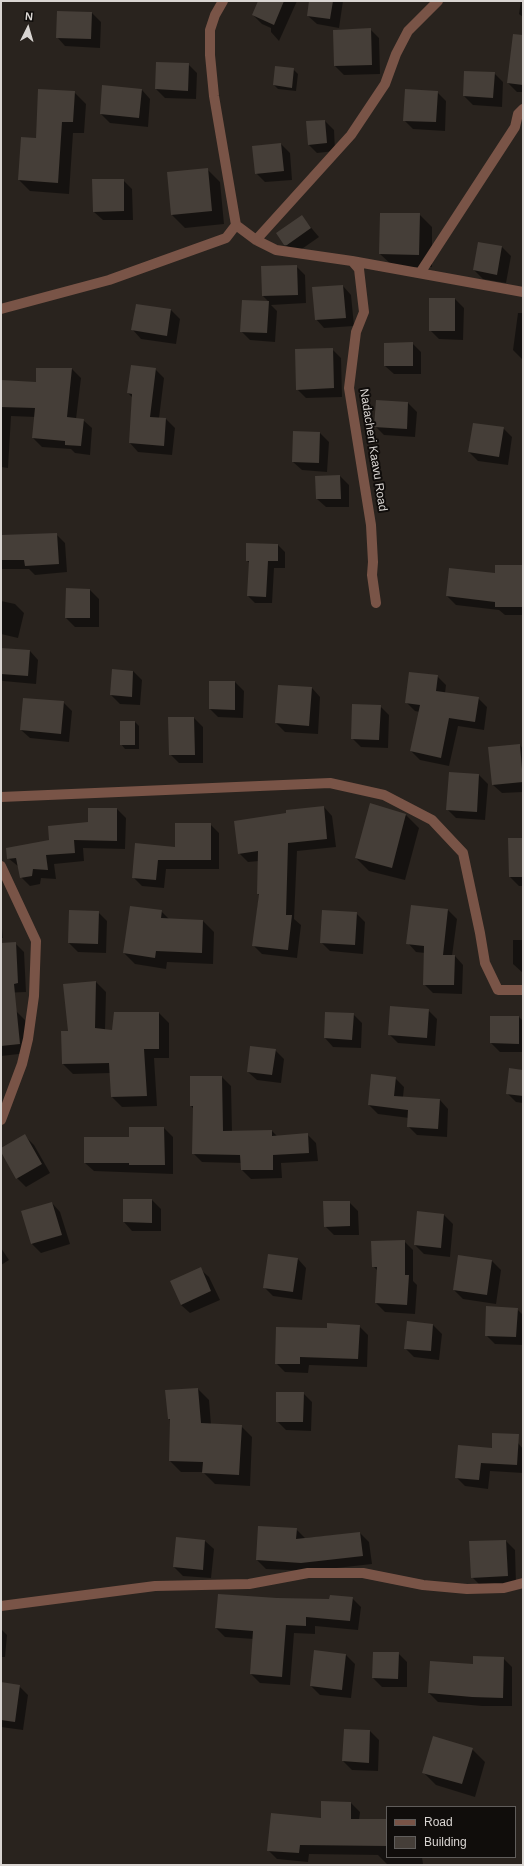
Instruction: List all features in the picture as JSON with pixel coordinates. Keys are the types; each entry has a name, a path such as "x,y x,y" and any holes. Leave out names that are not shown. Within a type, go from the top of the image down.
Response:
{"street":[{"path":"223,1 215,15 210,30 210,55 214,96 236,225 256,240 276,250 352,261 523,292"},
{"path":"256,240 351,135 385,84 396,54 408,31 438,1"},
{"path":"420,273 515,127 518,114 523,109"},
{"path":"1,308 109,280 226,238 236,225"},
{"name":"Nadacheri Kaavu Road","path":"352,261 359,269 364,312 356,332 349,388 371,525 373,562 372,575 376,603"},
{"path":"1,797 330,783 384,795 432,820 463,853 480,933 484,963 498,990 523,990"},
{"path":"1,866 36,941 34,996 28,1039 22,1064 1,1120"},
{"path":"1,1606 155,1586 249,1584 308,1573 363,1573 423,1585 467,1589 504,1588 523,1583"}],"building":[{"path":"258,1 284,1 274,25 252,15"},
{"path":"309,1 333,1 330,19 307,16"},
{"path":"57,11 92,12 91,39 56,38"},
{"path":"371,28 372,65 334,66 333,30"},
{"path":"513,34 523,35 523,85 507,83"},
{"path":"156,62 189,63 188,91 155,89"},
{"path":"275,66 294,68 292,88 273,85"},
{"path":"464,71 495,72 493,98 463,96"},
{"path":"102,85 142,89 139,118 100,114"},
{"path":"38,89 75,91 73,122 62,122 58,183 18,180 21,137 36,138"},
{"path":"405,89 438,91 436,122 403,121"},
{"path":"325,120 327,143 308,145 306,121"},
{"path":"281,143 284,171 255,174 252,146"},
{"path":"208,168 212,211 171,215 167,172"},
{"path":"92,179 124,179 124,211 93,212"},
{"path":"380,213 420,213 419,255 379,254"},
{"path":"302,215 311,228 287,245 284,245 276,233"},
{"path":"478,242 502,246 497,275 473,270"},
{"path":"297,265 298,295 262,296 261,266"},
{"path":"343,285 346,318 315,320 312,287"},
{"path":"429,298 455,298 455,331 429,331"},
{"path":"242,300 269,301 267,333 240,332"},
{"path":"136,304 171,309 167,336 131,330"},
{"path":"413,342 413,366 384,366 384,343"},
{"path":"333,348 334,388 296,390 295,349"},
{"path":"131,365 156,368 150,417 166,418 164,446 129,443 132,394 127,393"},
{"path":"36,368 72,368 67,417 84,419 81,446 65,445 65,441 32,438 35,408 1,407 1,380 36,382"},
{"path":"376,400 408,402 407,429 374,427"},
{"path":"473,423 504,427 499,457 468,452"},
{"path":"293,431 320,432 319,463 292,462"},
{"path":"340,475 341,499 316,499 315,476"},
{"path":"57,533 59,564 25,566 24,560 1,560 1,535"},
{"path":"246,543 278,544 278,561 268,561 266,597 247,596 249,561 246,561"},
{"path":"495,565 523,565 523,607 495,607 495,602 446,596 449,568 495,573"},
{"path":"66,588 90,589 90,618 65,618"},
{"path":"1,648 30,650 28,676 1,674"},
{"path":"112,669 133,671 132,697 110,695"},
{"path":"409,672 438,675 436,691 479,697 475,722 449,718 441,758 410,751 420,705 405,703"},
{"path":"209,681 235,681 235,710 209,709"},
{"path":"278,685 312,687 309,726 275,723"},
{"path":"23,698 64,701 61,734 20,730"},
{"path":"352,704 381,705 379,740 351,739"},
{"path":"168,717 194,717 195,755 169,755"},
{"path":"120,721 135,721 135,745 120,745"},
{"path":"520,744 523,782 492,785 488,747"},
{"path":"449,772 479,774 477,812 446,810"},
{"path":"370,803 406,814 392,868 355,858"},
{"path":"324,806 327,839 288,843 286,915 292,915 288,950 252,946 259,894 257,894 258,851 238,854 234,821 286,813 286,810"},
{"path":"88,808 117,808 117,841 74,840 75,853 46,855 48,870 33,869 32,876 20,878 16,858 7,859 6,848 49,840 48,826 88,822"},
{"path":"175,823 211,823 211,860 158,860 156,880 132,878 135,843 175,847"},
{"path":"508,838 523,838 523,877 509,877"},
{"path":"411,905 448,909 443,955 455,955 454,985 423,985 424,946 406,944"},
{"path":"130,906 162,910 161,918 203,920 202,953 156,951 155,958 123,953"},
{"path":"69,910 99,911 98,944 68,943"},
{"path":"322,910 357,912 355,945 320,943"},
{"path":"16,942 18,983 14,984 20,1044 1,1046 1,943"},
{"path":"96,981 95,1028 112,1030 114,1012 159,1012 159,1049 144,1049 147,1096 111,1097 109,1063 62,1064 61,1031 68,1031 63,984"},
{"path":"390,1006 429,1009 427,1038 388,1035"},
{"path":"325,1012 354,1013 352,1040 324,1038"},
{"path":"490,1016 519,1016 519,1044 490,1043"},
{"path":"250,1046 276,1049 272,1075 247,1072"},
{"path":"509,1068 523,1070 523,1096 506,1094"},
{"path":"371,1074 396,1077 394,1096 440,1099 438,1129 407,1127 408,1110 368,1105"},
{"path":"190,1076 222,1076 223,1131 272,1130 272,1136 308,1133 309,1153 273,1155 273,1170 241,1170 240,1155 192,1154 193,1106 190,1106"},
{"path":"129,1127 164,1127 165,1165 84,1163 84,1137 129,1137"},
{"path":"25,1134 42,1164 16,1179 1,1152 1,1148"},
{"path":"123,1199 152,1199 152,1223 123,1222"},
{"path":"323,1201 350,1201 350,1226 324,1227"},
{"path":"52,1202 62,1235 31,1244 21,1211"},
{"path":"417,1211 444,1214 441,1248 414,1245"},
{"path":"405,1240 405,1275 409,1275 407,1305 375,1303 377,1267 372,1267 371,1241"},
{"path":"268,1254 298,1258 293,1292 263,1288"},
{"path":"458,1255 492,1260 487,1295 453,1290"},
{"path":"201,1267 211,1291 181,1305 170,1281"},
{"path":"486,1306 518,1308 516,1337 485,1336"},
{"path":"407,1321 433,1324 431,1351 404,1349"},
{"path":"327,1323 360,1325 358,1359 300,1357 300,1364 275,1364 276,1327 327,1328"},
{"path":"198,1388 201,1423 242,1425 239,1475 202,1473 203,1462 169,1461 170,1419 168,1419 165,1390"},
{"path":"276,1392 304,1392 303,1422 276,1422"},
{"path":"492,1433 519,1434 517,1465 481,1463 479,1480 455,1478 458,1445 492,1448"},
{"path":"258,1526 297,1528 296,1539 360,1532 363,1556 301,1563 256,1560"},
{"path":"176,1537 205,1540 203,1570 173,1567"},
{"path":"506,1540 508,1576 471,1578 469,1541"},
{"path":"218,1594 277,1598 329,1599 330,1595 353,1597 350,1621 306,1617 306,1626 286,1625 282,1677 250,1674 253,1631 215,1628"},
{"path":"314,1650 346,1654 342,1690 310,1686"},
{"path":"373,1652 399,1652 398,1679 372,1678"},
{"path":"473,1656 504,1657 503,1698 428,1693 430,1661 473,1664"},
{"path":"1,1682 20,1685 15,1722 1,1720"},
{"path":"344,1729 370,1730 369,1763 342,1761"},
{"path":"433,1736 473,1748 462,1784 422,1773"},
{"path":"321,1801 351,1802 351,1819 386,1819 386,1846 300,1845 299,1853 267,1851 271,1813 321,1818"}]}
